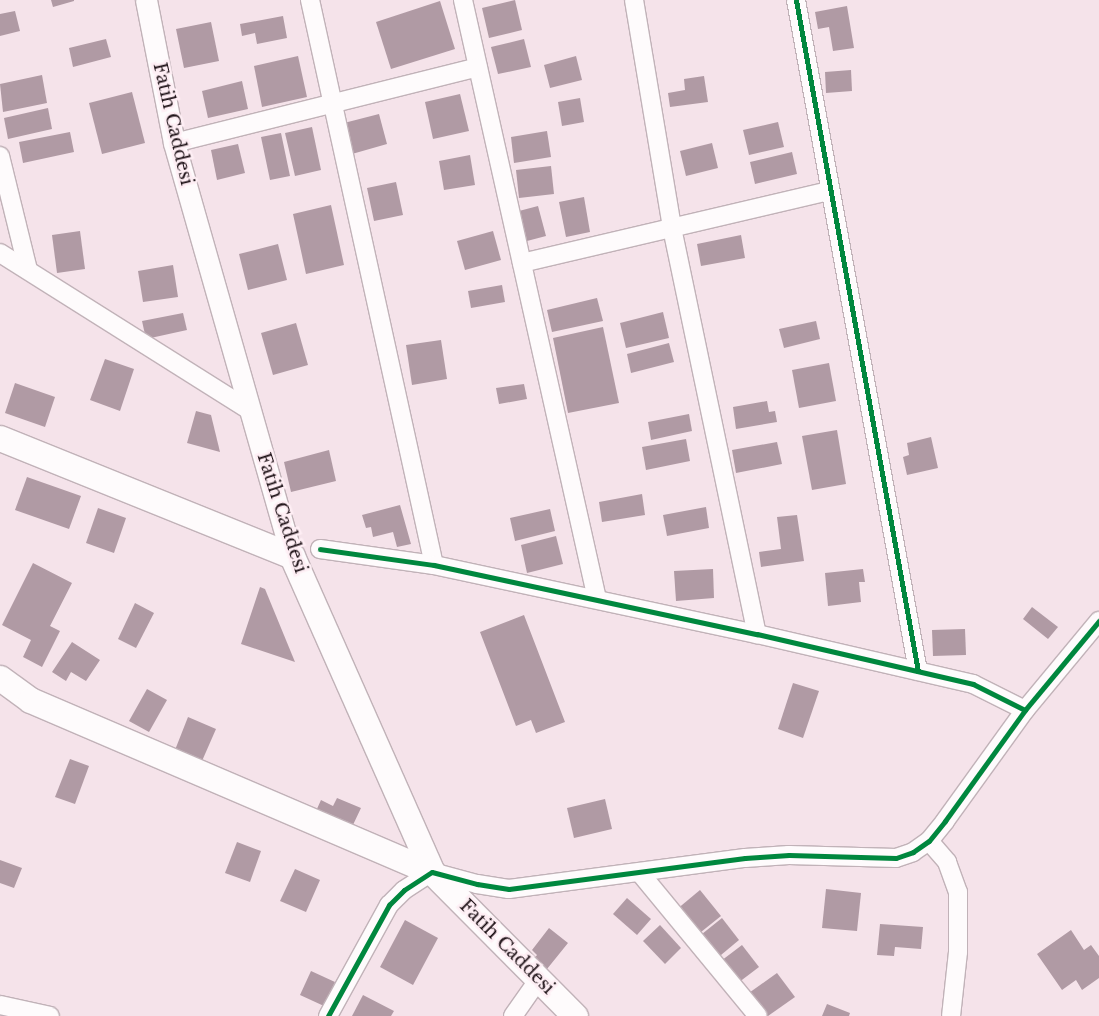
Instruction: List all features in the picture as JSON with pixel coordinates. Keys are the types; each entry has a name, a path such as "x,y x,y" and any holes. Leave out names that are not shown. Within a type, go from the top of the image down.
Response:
{"main road":[{"path":"0,438 292,556"},
{"name":"Fatih Caddesi","path":"292,556 432,872 575,1016"},
{"path":"0,678 30,700 432,872"}],"street":[{"name":"Fatih Caddesi","path":"146,0 174,143 292,556"},
{"path":"310,0 434,566"},
{"path":"463,0 597,599"},
{"path":"634,0 672,228 757,634"},
{"path":"796,0 918,671"},
{"path":"174,143 478,67"},
{"path":"0,156 28,270"},
{"path":"522,263 830,191"},
{"path":"0,253 251,411"},
{"path":"320,549 434,566 757,634 972,684 1024,710"},
{"path":"328,1016 389,905 404,890 432,872 477,884 510,889 745,858 809,855 896,858 913,852 929,841 1024,710 1099,621"},
{"path":"929,841 947,862 958,892 958,952 951,1016"},
{"path":"640,873 758,1016"},
{"path":"513,1016 539,979"},
{"path":"0,1005 50,1016"}],"building":[{"path":"51,0 74,0 74,1 53,7"},
{"path":"515,0 522,30 489,38 482,8"},
{"path":"440,1 455,49 391,69 376,22"},
{"path":"847,6 854,48 833,51 829,27 818,29 815,12"},
{"path":"15,11 20,31 0,36 0,14"},
{"path":"283,16 287,38 257,44 255,33 242,36 240,24"},
{"path":"211,22 219,61 184,68 176,29"},
{"path":"106,39 111,57 73,67 69,48"},
{"path":"524,39 531,67 498,74 491,47"},
{"path":"298,56 307,97 262,107 254,66"},
{"path":"576,56 582,80 550,88 544,65"},
{"path":"851,70 852,91 826,93 825,72"},
{"path":"42,75 47,103 3,112 0,84"},
{"path":"704,76 708,102 670,107 668,93 685,90 684,79"},
{"path":"242,81 248,109 208,118 202,91"},
{"path":"132,92 145,143 102,154 89,103"},
{"path":"460,94 469,131 433,139 425,102"},
{"path":"580,98 584,122 562,126 558,102"},
{"path":"48,108 52,129 8,139 4,118"},
{"path":"379,114 387,144 352,154 344,123"},
{"path":"778,122 784,147 749,155 743,130"},
{"path":"312,127 321,170 295,176 285,133"},
{"path":"547,131 551,157 514,163 511,137"},
{"path":"70,132 74,152 23,163 19,142"},
{"path":"281,133 290,176 270,180 261,137"},
{"path":"712,143 718,168 686,176 680,151"},
{"path":"238,144 245,173 217,180 211,150"},
{"path":"792,152 797,174 755,184 750,162"},
{"path":"470,155 475,185 444,190 439,161"},
{"path":"551,166 554,194 519,198 516,170"},
{"path":"396,182 403,215 374,221 367,188"},
{"path":"584,197 590,232 566,237 559,202"},
{"path":"331,205 344,265 306,274 293,214"},
{"path":"538,206 546,236 527,241 519,211"},
{"path":"80,231 85,269 57,273 52,235"},
{"path":"493,231 501,260 465,270 457,241"},
{"path":"741,235 745,258 701,266 697,244"},
{"path":"278,244 287,280 248,290 239,254"},
{"path":"173,265 178,297 143,302 138,271"},
{"path":"502,285 505,302 471,308 468,291"},
{"path":"597,298 603,321 552,332 547,310"},
{"path":"663,312 669,338 626,348 620,323"},
{"path":"183,313 187,330 146,339 142,321"},
{"path":"816,321 820,339 784,348 779,329"},
{"path":"296,323 308,365 273,375 261,333"},
{"path":"603,327 619,403 568,413 553,338"},
{"path":"441,340 447,379 412,385 406,345"},
{"path":"669,343 674,362 631,373 627,354"},
{"path":"105,359 134,369 120,411 90,400"},
{"path":"829,363 836,401 799,408 792,370"},
{"path":"15,383 55,397 45,427 5,413"},
{"path":"524,384 527,399 499,404 496,388"},
{"path":"767,401 769,412 775,411 777,422 736,429 733,407"},
{"path":"196,411 211,415 220,452 187,443"},
{"path":"689,414 692,431 651,440 648,422"},
{"path":"837,430 846,484 812,490 802,436"},
{"path":"931,437 938,468 907,475 903,457 909,455 907,443"},
{"path":"686,439 690,461 646,470 642,447"},
{"path":"777,442 782,464 736,473 732,450"},
{"path":"329,450 336,481 291,492 284,462"},
{"path":"27,477 81,496 69,529 15,510"},
{"path":"642,494 645,515 602,522 599,502"},
{"path":"400,505 411,544 397,547 393,532 373,537 371,527 366,528 362,515"},
{"path":"706,507 709,528 667,536 663,515"},
{"path":"98,508 126,518 114,553 86,543"},
{"path":"550,509 555,531 515,541 510,518"},
{"path":"797,515 804,561 761,567 759,552 781,549 777,517"},
{"path":"556,536 563,564 527,573 521,545"},
{"path":"33,563 72,583 50,626 60,631 42,667 23,657 31,640 2,625"},
{"path":"713,569 714,598 676,601 674,571"},
{"path":"863,569 865,582 859,582 861,602 828,606 825,573"},
{"path":"260,587 265,589 295,662 241,644"},
{"path":"135,603 154,613 136,648 118,639"},
{"path":"1032,607 1058,627 1048,639 1023,619"},
{"path":"524,615 565,722 536,733 531,720 516,726 480,632"},
{"path":"965,629 966,655 933,656 932,630"},
{"path":"72,642 100,660 86,681 71,672 66,681 52,672"},
{"path":"793,683 819,691 803,738 778,729"},
{"path":"147,689 167,700 149,732 129,721"},
{"path":"188,717 216,729 202,761 175,750"},
{"path":"70,759 89,766 75,804 55,797"},
{"path":"337,798 361,808 352,827 316,811 321,800 333,806"},
{"path":"605,799 612,829 574,838 567,808"},
{"path":"237,842 261,851 250,882 225,873"},
{"path":"0,860 22,868 14,888 0,883"},
{"path":"295,869 320,880 306,912 280,901"},
{"path":"826,889 861,893 857,931 822,928"},
{"path":"700,890 721,916 696,936 676,910"},
{"path":"627,898 651,919 637,935 613,914"},
{"path":"722,918 739,940 715,960 697,938"},
{"path":"405,920 438,938 413,985 380,967"},
{"path":"880,924 923,927 921,949 895,947 894,956 877,955"},
{"path":"660,925 681,948 665,964 643,941"},
{"path":"549,928 568,943 547,969 534,959 537,955 532,950"},
{"path":"1071,930 1084,950 1091,945 1099,956 1099,978 1082,990 1076,980 1062,990 1037,954"},
{"path":"742,945 759,967 734,986 717,964"},
{"path":"311,971 335,982 324,1006 300,995"},
{"path":"777,973 795,997 768,1016 761,1016 746,995"},
{"path":"363,995 394,1011 391,1016 352,1016"},
{"path":"827,1004 850,1013 849,1016 822,1016"}],"cycle path":[{"path":"796,0 918,671"},
{"path":"320,549 434,565 757,634 973,684 1025,710"},
{"path":"328,1016 389,905 404,890 432,872 477,884 509,889 745,858 789,855 896,858 913,852 929,841 1025,710 1099,621"}]}
